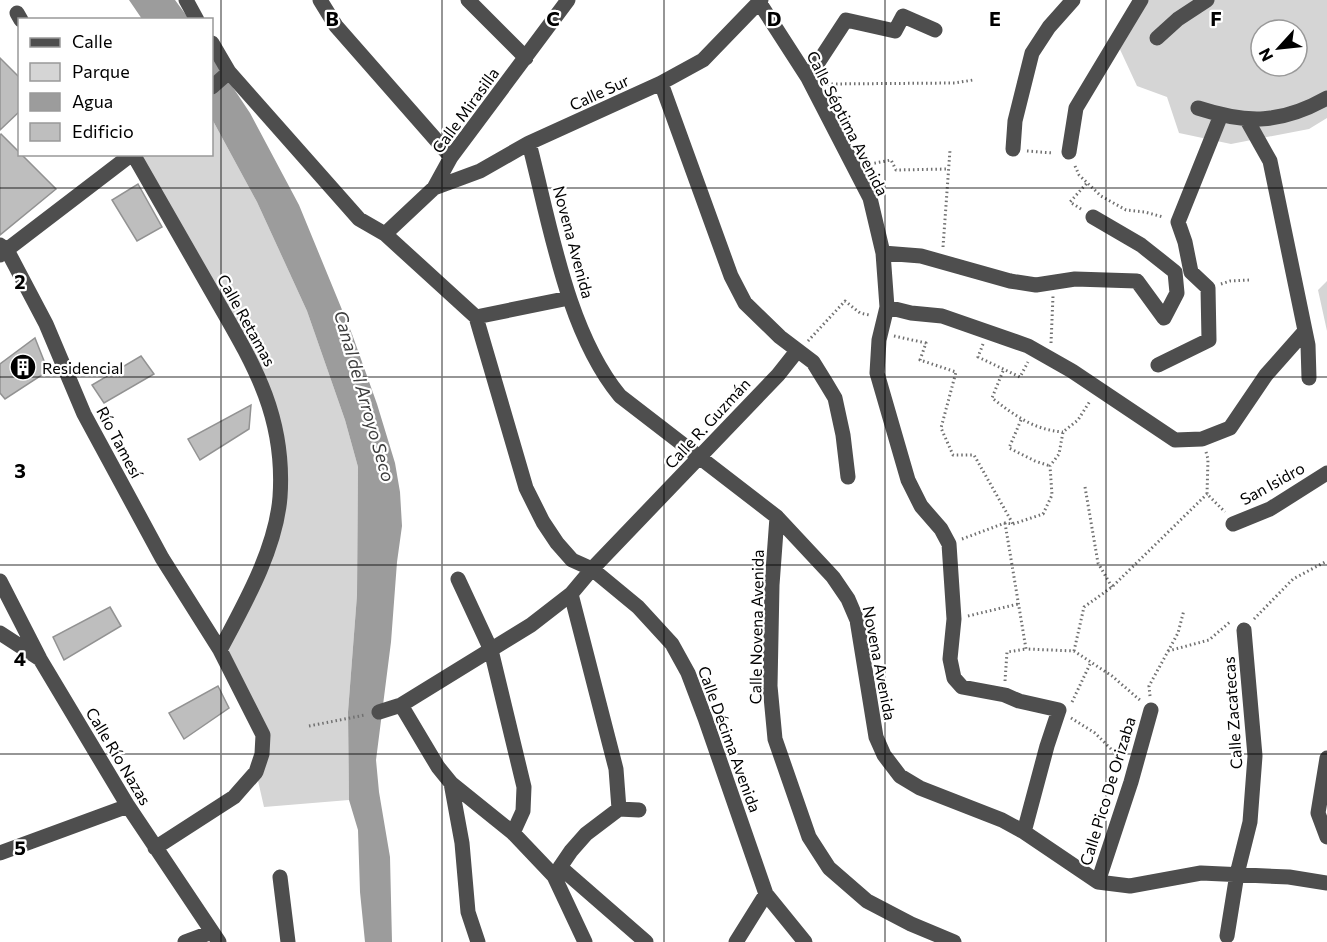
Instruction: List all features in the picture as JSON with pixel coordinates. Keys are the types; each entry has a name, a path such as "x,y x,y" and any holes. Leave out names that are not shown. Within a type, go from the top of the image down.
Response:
{"street":[{"path":"186,0 196,18"},
{"path":"320,0 336,26 451,157"},
{"path":"468,0 526,58"},
{"name":"Calle Mirasilla","path":"385,234 434,188 451,157 568,0"},
{"path":"1013,149 1016,121 1032,52 1049,27 1073,0"},
{"path":"1069,152 1076,108 1142,0"},
{"path":"1157,38 1178,19 1207,0"},
{"name":"Calle Séptima Avenida","path":"760,1 809,81 870,198 883,253 887,312 881,333 877,373 908,480 921,506 949,544"},
{"name":"Calle Sur","path":"434,188 480,171 529,143 661,83 703,60 760,1"},
{"path":"809,81 846,21 895,31 903,16 934,30"},
{"path":"213,45 226,74 359,219 385,234 476,317 569,298"},
{"path":"213,86 226,74"},
{"path":"661,83 731,276 745,303 797,351 813,362 835,398 843,435 848,477"},
{"path":"1198,108 1247,120 1271,119 1294,114 1327,98"},
{"path":"1158,365 1209,340 1208,288 1191,272 1178,222 1221,115"},
{"path":"1247,120 1270,161 1308,345 1309,378"},
{"name":"Novena Avenida","path":"529,143 569,298 604,377 620,396 777,517 833,577 848,599 857,620 876,736 884,755 900,776 920,788 1002,820 1024,832 1098,882 1130,886 1201,873 1289,877 1327,883"},
{"name":"Calle Retamas","path":"133,156 255,368 271,408 279,442 280,498 271,539 246,602 220,650"},
{"path":"2,250 113,160"},
{"path":"883,253 921,256 1010,281 1036,285 1075,279 1137,281 1164,318 1177,293 1175,272 1141,245 1093,217"},
{"name":"Río Tamesí","path":"2,250 46,324 90,424 162,558 220,650 263,735 262,754 256,772 234,797 155,848"},
{"path":"887,312 942,316 1035,350 1098,388 1175,440 1202,439 1230,428 1266,375 1305,331"},
{"name":"Calle Décima Avenida","path":"476,317 526,488 543,522 572,560 592,569 638,608 672,644 688,673 705,718 766,894 805,942"},
{"name":"Calle R. Guzmán","path":"379,712 401,705 491,650 531,625 571,594 592,569 778,375 797,351"},
{"name":"San Isidro","path":"1233,524 1270,508 1327,473"},
{"name":"Calle Novena Avenida","path":"777,517 772,585 770,686 775,740 808,837 829,868 867,901 911,924 954,942"},
{"path":"949,544 954,619 950,658 954,678 962,687 1005,695 1019,701 1063,712 1047,746 1024,832"},
{"path":"458,579 491,650 525,787 523,811 513,833"},
{"name":"Calle Río Nazas","path":"0,581 40,659 128,806 216,937"},
{"path":"571,594 616,769 619,808"},
{"name":"Calle Zacatecas","path":"1227,936 1237,874 1250,822 1255,756 1246,628"},
{"path":"0,633 40,659"},
{"path":"401,705 438,767 451,783 557,872 646,942"},
{"name":"Calle Pico De Orizaba","path":"1098,882 1151,710"},
{"path":"1327,758 1318,813 1327,837"},
{"path":"451,783 462,843 468,912 478,942"},
{"path":"0,853 128,806"},
{"path":"557,872 586,834 619,808 639,810"},
{"path":"557,872 585,942"},
{"path":"280,877 288,942"},
{"path":"736,942 766,894"},
{"path":"185,942 216,937"}],"path":[{"path":"809,81 955,83 973,80"},
{"path":"1013,149 1048,153 1069,152 1079,176 1101,196 1126,210 1145,212 1178,222"},
{"path":"942,261 950,150"},
{"path":"854,167 891,160 896,170 947,169"},
{"path":"1087,183 1071,202 1093,217"},
{"path":"1208,288 1230,281 1250,279"},
{"path":"1050,359 1053,282"},
{"path":"797,351 845,301 860,313 887,312"},
{"path":"988,332 978,357 1003,371 1020,377 1035,350"},
{"path":"881,333 926,343 920,360 956,372 941,428 953,455 974,455 1013,524"},
{"path":"1003,371 992,398 1021,420 1046,431 1063,432"},
{"path":"949,544 1005,523 1013,524 1043,514 1052,495 1050,466 1059,454 1063,432 1078,420 1098,388"},
{"path":"1021,420 1009,448 1050,466"},
{"path":"1074,651 1084,607 1112,587 1207,494 1208,459 1202,439"},
{"path":"1085,487 1098,563 1112,587"},
{"path":"1207,494 1218,503 1233,524"},
{"path":"1005,523 1026,649"},
{"path":"1168,651 1209,640 1232,620 1246,628 1293,579 1327,561"},
{"path":"954,619 1018,604"},
{"path":"1151,710 1149,686 1178,633 1184,610"},
{"path":"1005,695 1007,652 1026,649 1074,651 1112,676 1151,710"},
{"path":"1091,662 1063,712 1095,734 1134,771"},
{"path":"309,726 379,712"}],"green space":[{"path":"1139,0 1327,0 1327,118 1309,129 1231,144 1179,133 1167,97 1137,86 1117,43"},
{"path":"213,121 257,202 307,311 345,420 358,467 357,595 348,712 349,800 264,807 256,772 263,735 220,650 246,602 280,498 271,408 134,156 213,156"},
{"path":"1327,281 1327,331 1318,290"}],"water":[{"path":"129,0 175,0 188,18 141,18"},
{"name":"Canal del Arroyo Seco","path":"213,58 250,113 299,205 352,334 395,463 402,526 391,642 376,760 390,857 392,942 365,942 360,892 358,830 349,800 348,712 357,595 358,467 345,420 307,311 257,202 213,121"}],"building":[{"path":"0,58 18,76 18,113 0,130"},
{"path":"0,135 18,151 18,156 23,156 56,189 0,235"},
{"path":"138,184 162,227 137,241 112,200"},
{"name":"Residencial","path":"35,338 48,371 5,399 0,393 0,364"},
{"name":"Residencial","path":"141,356 154,374 104,403 92,385"},
{"path":"251,405 249,429 200,460 188,439"},
{"path":"110,607 121,626 64,660 53,637"},
{"path":"218,686 229,708 184,739 169,713"}],"place":[{"name":"Residencial","path":"23,367"}]}
